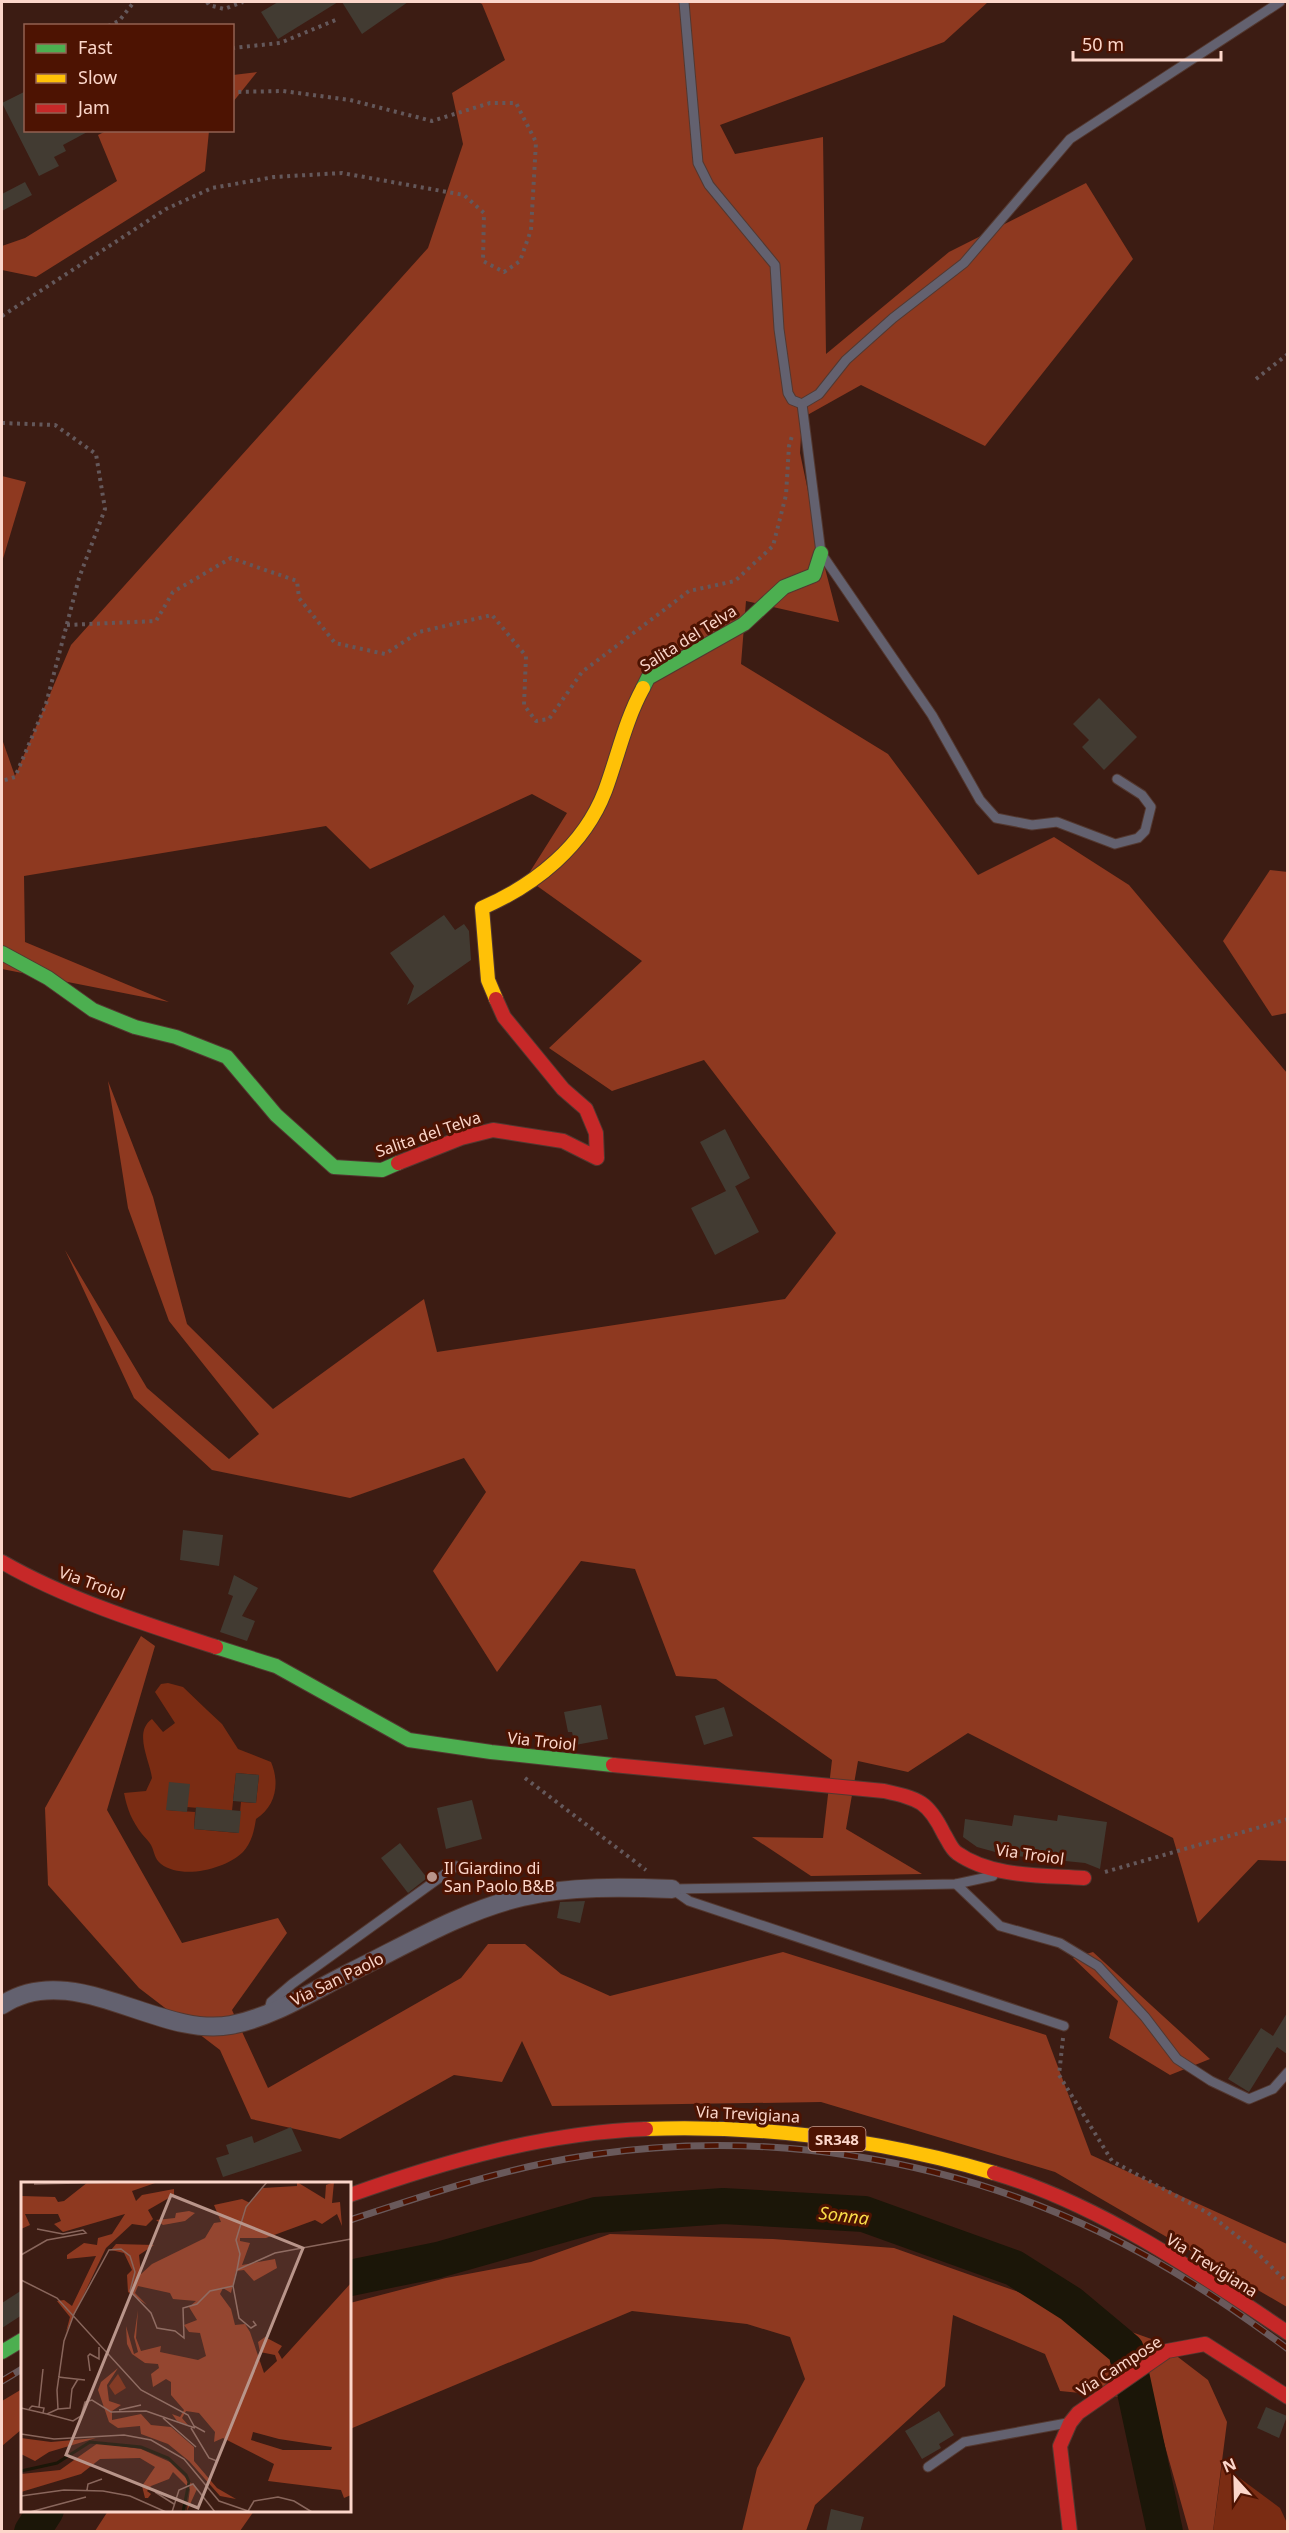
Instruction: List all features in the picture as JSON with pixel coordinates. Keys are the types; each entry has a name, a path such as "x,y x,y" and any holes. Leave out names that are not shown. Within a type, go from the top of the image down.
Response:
{"street":[{"name":"Salita del Telva","path":"2,953 48,978 93,1010 135,1027 176,1037 227,1057 276,1115 334,1167 382,1170 460,1138 493,1130 563,1141 597,1158 596,1133 586,1109 563,1089 504,1017 488,980 482,908 512,895 541,875 583,832 604,793 628,718 648,678 744,624 784,587 814,575 821,553"},
{"name":"Via Troiol","path":"2,1562 33,1580 167,1630 276,1666 409,1740 583,1762 884,1791 924,1803 935,1816 955,1852 996,1869 1084,1878"},
{"name":"Via San Paolo","path":"2,2005 33,1992 79,1992 206,2028 231,2025 267,2014 467,1915 522,1897 584,1888 672,1889"},
{"name":"Via Trevigiana","path":"351,2195 418,2171 464,2158 513,2146 571,2137 661,2128 705,2127 814,2135 950,2160 1000,2176 1055,2198 1106,2221 1202,2276 1287,2333"},
{"path":"2,2352 21,2341"},
{"name":"Via Campose","path":"1074,2418 1167,2351 1204,2344 1287,2397"},
{"path":"1070,2532 1060,2446 1074,2418"}],"lane":[{"path":"684,2 698,163 709,185 775,265 779,329 788,393 792,399 802,404"},
{"path":"802,404 819,394 846,360 893,318 964,263 1070,139 1281,2"},
{"path":"802,404 821,553 932,715 980,801 996,818 1032,825 1057,822 1115,844 1138,838 1144,831 1151,807 1142,795 1117,779"},
{"path":"267,2014 271,2002 292,1984 456,1866"},
{"path":"672,1889 956,1884 1002,1874 1006,1870"},
{"path":"956,1884 1000,1926 1060,1943 1098,1966 1145,2017 1177,2059 1211,2081 1249,2099 1273,2089 1287,2072"},
{"path":"672,1889 689,1901 1064,2026"},
{"path":"928,2468 964,2442 1074,2418"}],"path":[{"path":"112,24 119,21 134,2"},
{"path":"207,2 209,5 224,9 243,2"},
{"path":"234,48 280,43 338,19"},
{"path":"2,316 166,209 212,188 274,177 342,173 464,195 484,213 483,261 504,272 520,261 531,230 536,142 516,103 490,103 432,121 350,100 283,91 234,92"},
{"path":"1256,379 1287,354"},
{"path":"67,626 156,621 173,592 231,558 297,581 299,598 335,643 365,650 385,654 419,633 492,615 526,656 524,705 536,721 549,719 582,672 689,591 735,581 773,546 786,495 789,446 802,404"},
{"path":"2,423 55,425 96,454 105,509 79,578 46,704 15,777 2,781"},
{"path":"520,1774 672,1889"},
{"path":"1084,1878 1287,1820"},
{"path":"1064,2026 1059,2075 1112,2161 1208,2213 1252,2248 1287,2283"}],"shaded area":[{"path":"478,2 988,2 944,42 720,125 735,154 823,137 826,354 949,252 1086,183 1133,259 985,446 861,385 802,418 800,453 821,553 839,622 746,601 741,664 888,754 978,875 1054,837 1129,885 1287,1073 1287,1861 1258,1860 1198,1923 1173,1838 968,1733 908,1772 858,1761 846,1829 922,1874 811,1876 752,1837 823,1838 832,1760 716,1679 676,1676 635,1569 581,1561 497,1672 433,1571 486,1492 464,1458 350,1498 212,1470 134,1398 65,1250 147,1388 229,1459 259,1434 169,1321 128,1208 108,1081 153,1197 187,1324 273,1409 424,1299 437,1352 785,1299 836,1233 704,1060 612,1091 549,1048 642,961 526,878 567,813 532,794 370,869 326,826 24,876 25,942 169,1002 2,969 2,739 15,776 71,645 428,248 463,144 452,93 505,60 482,4"},
{"path":"257,72 234,101 234,75"},
{"path":"104,132 209,132 205,171 36,277 2,270 2,246 25,238 117,181 98,135"},
{"path":"2,476 26,482 2,562"},
{"path":"1270,870 1288,872 1287,1013 1272,1016 1223,941"},
{"path":"141,1636 155,1646 107,1810 182,1943 278,1918 287,1933 232,2010 268,2088 461,1978 488,1944 525,1944 561,1974 610,1996 783,1952 1046,2035 1091,2155 1287,2244 1287,2307 1055,2172 821,2102 552,2106 522,2041 502,2082 454,2075 340,2139 251,2119 220,2050 139,1988 48,1885 45,1808"},
{"path":"168,1683 183,1687 222,1724 238,1749 271,1762 274,1770 275,1786 272,1801 263,1814 256,1819 249,1844 235,1858 204,1870 180,1871 161,1864 130,1815 124,1793 146,1791 152,1778 143,1739 146,1725 152,1719 163,1732 175,1723 155,1692 161,1684","holes":["236,1773 259,1775 256,1803 241,1802 238,1833 194,1829 195,1812 166,1810 187,1807 232,1811"]},
{"path":"1093,1952 1210,2059 1170,2075 1109,2038 1118,2001 1073,1958"},
{"path":"610,2234 773,2239 894,2248 1157,2341 1208,2380 1227,2422 1213,2531 1189,2531 1152,2400 1060,2391 1045,2354 953,2315 945,2386 815,2505 806,2531 742,2531 757,2468 805,2379 790,2337 747,2324 632,2311 351,2429 351,2303 446,2278 531,2262"},
{"path":"21,2390 21,2430 2,2446 2,2401"},
{"path":"1222,2465 1280,2508 1287,2523 1287,2531 1213,2532"},
{"path":"107,2512 253,2512 240,2531 95,2531"}],"building":[{"path":"278,2 338,2 278,39 261,12"},
{"path":"342,2 408,2 362,34"},
{"path":"24,92 24,132 87,132 63,145 66,151 54,157 59,166 39,176 2,103"},
{"path":"25,182 32,195 2,211 2,194"},
{"path":"1099,698 1137,737 1104,770 1082,747 1089,740 1073,724"},
{"path":"444,915 455,930 464,924 469,931 471,960 407,1005 414,986 390,953"},
{"path":"725,1129 750,1178 735,1186 759,1232 715,1255 691,1208 726,1191 700,1142"},
{"path":"183,1530 223,1535 219,1566 180,1560"},
{"path":"234,1575 258,1588 242,1616 255,1621 247,1641 220,1632 233,1596 228,1594"},
{"path":"601,1705 608,1739 575,1745 572,1732 568,1732 564,1712"},
{"path":"724,1707 733,1736 704,1745 695,1716"},
{"path":"236,1773 259,1775 256,1803 233,1801"},
{"path":"169,1782 190,1784 187,1812 166,1810"},
{"path":"472,1800 482,1839 446,1849 437,1808"},
{"path":"196,1807 241,1811 239,1833 194,1829"},
{"path":"1014,1815 1057,1821 1058,1815 1107,1822 1100,1869 1085,1863 1006,1855 977,1847 963,1837 965,1819 1012,1826"},
{"path":"400,1843 427,1878 408,1893 381,1858"},
{"path":"585,1901 580,1923 557,1918 560,1902"},
{"path":"1287,2013 1287,2054 1277,2047 1249,2092 1228,2079 1261,2028 1273,2036"},
{"path":"291,2127 302,2151 223,2177 216,2158 229,2154 226,2145 252,2136 254,2143"},
{"path":"21,2291 21,2316 2,2328 2,2303"},
{"path":"1266,2407 1287,2416 1279,2438 1257,2428"},
{"path":"939,2411 954,2435 939,2444 941,2448 922,2459 905,2431"},
{"path":"831,2509 864,2517 860,2532 826,2532"}],"waterway":[{"name":"Sonna","path":"351,2278 438,2260 596,2215 723,2206 864,2214 1014,2268 1071,2304 1126,2350 1165,2532"},
{"name":"Sonna","path":"32,2532 45,2512"}],"railway":[{"path":"351,2220 499,2174 590,2155 655,2148 721,2146 787,2148 852,2156 917,2168 980,2185 1042,2207 1102,2233 1197,2286 1288,2349"},
{"path":"2,2381 21,2370"}],"traffic: fast":[{"path":"643,688 648,678 744,624 784,587 814,575 821,553"},
{"path":"2,953 48,978 93,1010 135,1027 176,1037 227,1057 276,1115 334,1167 382,1170 398,1163"},
{"path":"216,1647 276,1666 409,1740 491,1752 613,1765"},
{"path":"2,2352 21,2341"}],"traffic: slow":[{"path":"496,999 488,980 482,908 521,888 556,862 584,829 605,791 626,726 643,688"},
{"path":"646,2129 734,2129 822,2137 908,2151 994,2173"}],"traffic: jam":[{"path":"398,1163 461,1138 493,1130 563,1141 597,1158 596,1133 586,1109 563,1089 504,1017 496,999"},
{"path":"2,1562 79,1599 216,1647"},
{"path":"613,1765 884,1791 921,1803 933,1814 953,1849 971,1861 986,1867 1019,1874 1084,1878"},
{"path":"351,2195 422,2171 495,2151 570,2136 646,2129"},
{"path":"994,2173 1072,2202 1109,2221 1183,2264 1288,2333"},
{"path":"1070,2532 1060,2446 1070,2423 1078,2413 1167,2351 1205,2344 1288,2397"}],"place":[{"name":"Il Giardino di San Paolo B&B","path":"432,1877"}]}
